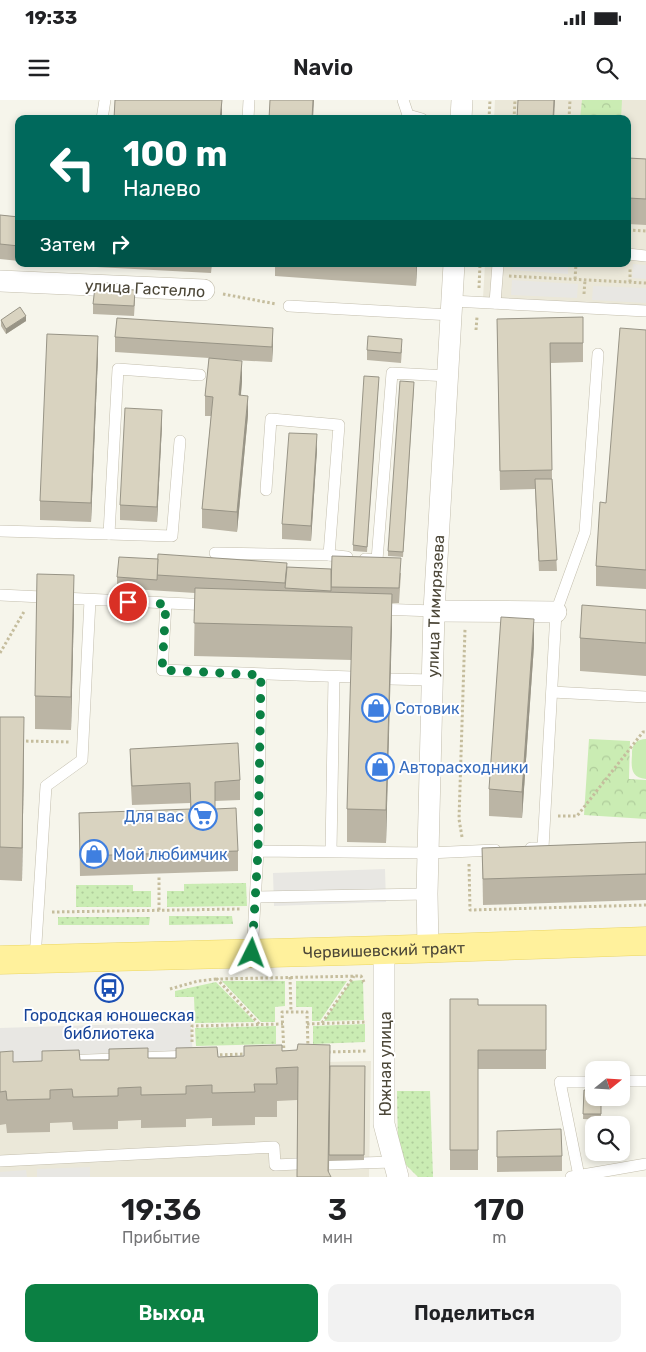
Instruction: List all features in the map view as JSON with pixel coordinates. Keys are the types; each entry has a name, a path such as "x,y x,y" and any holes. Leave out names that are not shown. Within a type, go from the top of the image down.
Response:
{"main road":[{"name":"Червишевский тракт","path":"0,960 384,950 646,940"}],"street":[{"path":"461,115 462,100"},
{"name":"улица Тимирязева","path":"428,948 427,894 434,611 454,267"},
{"name":"улица Гастелло","path":"0,281 204,290"},
{"path":"434,611 556,612"},
{"name":"Южная улица","path":"384,950 384,1124 395,1170"}],"lane":[{"path":"103,115 105,100"},
{"path":"248,115 249,100"},
{"path":"403,100 408,115"},
{"path":"631,254 646,256"},
{"path":"495,302 498,267"},
{"path":"289,306 452,308 495,302 646,311"},
{"path":"258,851 428,854 547,848 544,816 556,612 585,532 598,354"},
{"path":"109,534 118,369 200,375"},
{"path":"215,553 329,555 377,560 392,373 448,376"},
{"path":"266,490 271,419 339,425 329,555"},
{"path":"0,532 172,536 180,441"},
{"path":"0,595 226,606"},
{"path":"35,959 46,786 82,760 90,600"},
{"path":"166,604 162,670 352,677"},
{"path":"364,609 434,611"},
{"path":"252,953 258,851 261,675"},
{"path":"331,851 334,677"},
{"path":"390,679 432,680"},
{"path":"552,692 646,697"},
{"path":"255,903 427,894"},
{"path":"50,1061 191,1056"},
{"path":"630,1081 646,1081"},
{"path":"585,1082 560,1082 575,1176 646,1164"},
{"path":"0,1161 274,1147 274,1171 297,1164"},
{"path":"329,1164 395,1170"}],"path":[{"path":"489,115 490,100"},
{"path":"514,115 515,100"},
{"path":"569,115 570,100"},
{"path":"631,230 646,231"},
{"path":"575,280 576,267"},
{"path":"630,267 630,282"},
{"path":"508,270 508,276 646,283"},
{"name":"улица Гастелло","path":"204,290 289,306"},
{"path":"0,653 33,597"},
{"path":"466,611 459,819 461,834 469,851 470,910 646,906"},
{"path":"544,816 577,816 643,732 646,732"},
{"path":"18,741 83,742"},
{"path":"159,876 159,910"},
{"path":"38,912 159,910 255,903"},
{"path":"322,1023 354,976"},
{"path":"170,990 217,979 290,977 361,976 366,985"},
{"path":"290,977 291,1012"},
{"path":"217,979 259,1024"},
{"path":"284,1053 282,1012 307,1012 308,1053"},
{"path":"367,1013 368,1032"},
{"path":"307,1024 367,1022"},
{"path":"247,1054 191,1056 192,1026 283,1024"},
{"path":"325,1052 368,1051"},
{"path":"275,1054 292,1053"}],"shaded area":[{"path":"495,100 646,100 646,308 483,298 485,267 631,267 631,115 494,115"},
{"path":"633,264 646,265 646,279 632,278"},
{"path":"512,267 568,267 568,274 512,270"},
{"path":"512,280 578,284 577,298 511,295"},
{"path":"593,286 646,288 646,303 592,300"},
{"path":"385,869 386,902 274,906 273,873"},
{"path":"191,1022 193,1059 0,1066 0,1028"},
{"path":"371,1061 369,1177 0,1177 0,1069"},
{"path":"90,1167 90,1177 37,1177 37,1169"},
{"path":"26,1170 27,1177 0,1177 0,1172"}],"green space":[{"path":"582,100 622,100 621,115 580,115"},
{"path":"589,739 630,741 629,779 646,780 646,819 584,815"},
{"path":"646,739 646,779 637,777 633,771 632,750 636,742"},
{"path":"246,883 247,906 167,907 167,891 184,891 184,884"},
{"path":"76,885 133,885 133,891 151,891 151,907 76,907"},
{"path":"169,916 232,916 233,924 169,925"},
{"path":"58,917 150,917 149,925 58,925"},
{"path":"363,980 364,1020 324,1021 351,981"},
{"path":"222,981 285,981 285,1006 275,1007 275,1022 261,1022"},
{"path":"296,981 347,981 320,1021 312,1021 312,1007 296,1007"},
{"path":"216,982 255,1022 195,1023 194,997 175,997 175,991"},
{"path":"365,1024 365,1042 313,1044 313,1026"},
{"path":"276,1026 276,1044 196,1046 195,1028"},
{"path":"397,1091 430,1091 433,1177 418,1177 403,1162 398,1148"}],"building":[{"path":"115,100 222,100 220,115 114,115"},
{"path":"270,100 313,100 312,115 269,115"},
{"path":"518,100 554,100 553,115 517,115"},
{"path":"631,158 646,159 646,199 631,198"},
{"path":"0,215 15,217 15,246 0,244"},
{"path":"106,283 120,284 120,289 135,290 134,306 93,304 95,287 106,287"},
{"path":"20,307 26,316 6,329 1,320"},
{"path":"583,317 583,343 550,343 552,470 500,471 497,319"},
{"path":"117,318 273,328 272,347 115,337"},
{"path":"620,328 646,330 646,570 596,566 600,502 606,503"},
{"path":"47,334 98,336 91,503 40,501"},
{"path":"368,336 402,339 401,353 367,350"},
{"path":"209,358 242,361 239,395 248,396 237,512 202,509 213,397 205,396"},
{"path":"364,376 379,377 367,547 353,545"},
{"path":"400,381 414,382 403,552 388,551"},
{"path":"125,408 162,410 157,507 120,505"},
{"path":"289,433 317,434 311,526 282,524"},
{"path":"535,479 552,479 557,560 539,561"},
{"path":"158,554 287,563 285,583 157,575"},
{"path":"332,556 401,558 399,588 331,587"},
{"path":"119,557 158,559 157,580 117,577"},
{"path":"287,567 331,569 331,591 285,588"},
{"path":"37,574 74,575 71,697 35,696"},
{"path":"195,588 392,594 386,810 347,809 352,627 194,623"},
{"path":"582,605 646,610 646,643 580,638"},
{"path":"501,617 534,619 522,792 489,789"},
{"path":"0,717 24,717 22,848 0,847"},
{"path":"238,743 240,780 215,782 215,809 236,808 238,851 80,856 79,813 191,809 190,783 132,786 130,749"},
{"path":"646,842 646,874 483,879 482,848"},
{"path":"450,999 478,999 478,1005 546,1005 546,1050 478,1050 478,1150 450,1150"},
{"path":"298,1044 330,1045 328,1171 331,1177 297,1177 298,1067 276,1068 277,1084 254,1084 255,1092 212,1093 212,1085 186,1086 186,1094 141,1095 141,1087 118,1088 118,1096 73,1097 72,1089 50,1090 50,1099 7,1100 6,1091 0,1092 0,1052 13,1051 13,1062 42,1061 42,1051 79,1050 80,1060 109,1060 109,1049 148,1048 148,1058 176,1058 176,1048 217,1047 218,1057 244,1056 244,1046 282,1045 282,1051 297,1050"},
{"path":"330,1066 365,1066 364,1155 329,1155"},
{"path":"585,1090 585,1106 601,1106 601,1114 583,1114"},
{"path":"561,1129 562,1156 497,1157 497,1131"}],"place":[{"name":"Сотовик","path":"376,708"},
{"name":"Авторасходники","path":"380,767"},
{"name":"Для вас","path":"203,816"},
{"name":"Мой любимчик","path":"94,854"},
{"name":"Городская юношеская библиотека","path":"109,988"}],"route":[{"path":"128,602 166,604 162,670 261,675 258,851 252,953"}]}
